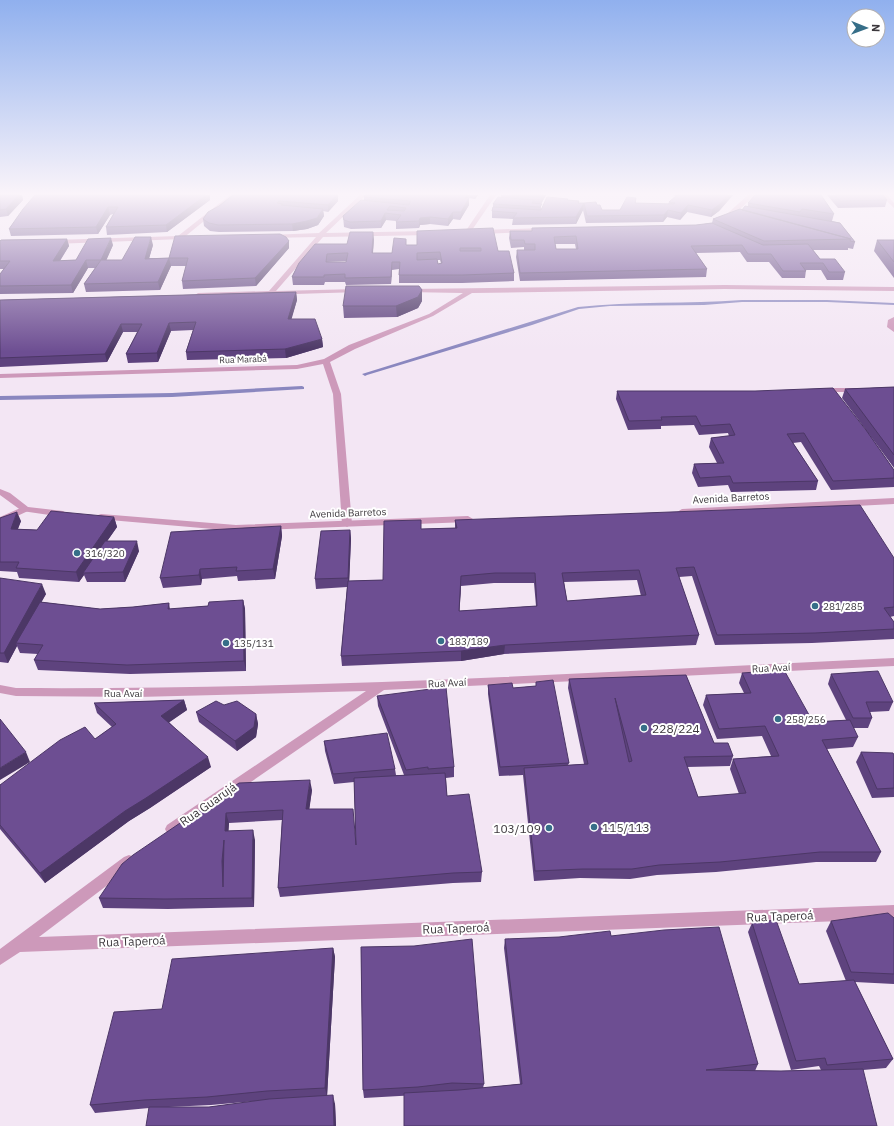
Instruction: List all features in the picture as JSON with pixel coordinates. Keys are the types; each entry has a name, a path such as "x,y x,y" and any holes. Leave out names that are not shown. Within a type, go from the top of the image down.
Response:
{"street":[{"path":"272,292 311,248"},
{"name":"Rua Marabá","path":"398,291 469,292 655,287 822,287 894,289"},
{"path":"194,295 366,291"},
{"name":"Rua Marabá","path":"0,376 297,367 326,361 352,347 431,315 469,292"},
{"path":"894,319 891,320 894,330"},
{"path":"326,361 337,394 347,524"},
{"path":"814,390 865,390"},
{"path":"0,492 7,495 25,509 73,515"},
{"name":"Avenida Barretos","path":"668,512 894,501"},
{"path":"0,521 25,509"},
{"name":"Avenida Barretos","path":"94,517 236,528 479,519"},
{"name":"Rua Avaí","path":"0,688 16,692 138,693 382,686 894,662"},
{"name":"Rua Guarujá","path":"163,836 188,817 382,686"},
{"path":"0,697 16,692"},
{"path":"0,958 138,855"},
{"name":"Rua Taperoá","path":"18,945 894,912"}],"building":[{"path":"0,248 62,248 53,261 76,260 83,248 107,248 101,260 86,260 71,285 0,286 0,274 10,261 0,261"},
{"path":"129,248 148,248 145,259 169,258 158,282 84,284 101,260 122,260"},
{"path":"172,248 283,248 255,278 182,281 188,258 169,258"},
{"path":"312,248 372,248 372,253 392,253 393,248 497,248 498,251 509,251 514,273 399,275 400,262 392,262 391,277 345,278 345,274 324,275 324,277 292,277 299,263","holes":["460,248 481,248 481,251 460,251","440,252 442,263 438,264 437,259 417,260 417,253","348,253 346,262 326,262 327,254"]},
{"path":"535,248 578,249 578,248 692,248 707,269 520,273 517,250 535,250"},
{"path":"744,248 811,248 820,259 835,259 845,272 829,272 823,263 800,263 806,271 783,271 771,254 748,254"},
{"path":"883,248 894,248 894,262"},
{"path":"346,286 419,286 422,290 418,297 396,306 343,306"},
{"path":"296,292 288,319 315,319 322,339 285,349 186,352 196,322 169,323 157,353 126,354 142,324 121,324 105,354 0,358 0,300"},
{"path":"894,387 894,455 845,389"},
{"path":"833,388 866,430 894,470 894,478 833,481 804,433 787,434 818,481 733,483 730,476 700,478 694,464 724,463 711,438 735,435 730,424 701,426 696,416 661,417 662,420 629,421 617,391 755,391"},
{"path":"860,505 894,558 894,607 884,608 894,622 894,629 815,633 717,635 694,567 676,568 699,635 505,645 461,651 341,656 348,581 383,580 384,521 421,520 421,529 457,528 455,520","holes":["639,570 646,595 567,601 562,573","495,573 535,573 537,606 459,611 461,576"]},
{"path":"51,511 114,517 76,572 16,568 19,562 0,562 0,518 17,512 11,529 37,530"},
{"path":"281,526 273,569 236,571 237,567 200,569 199,575 160,578 171,532"},
{"path":"350,530 348,578 315,579 321,531"},
{"path":"105,541 137,541 123,572 83,573"},
{"path":"0,578 42,584 4,653 0,653"},
{"path":"243,600 244,661 127,665 34,660 43,645 16,643 40,602 100,609 169,603 168,609 208,606 209,602"},
{"path":"784,670 813,722 850,720 858,737 822,740 881,852 820,852 720,862 659,865 632,869 535,871 524,768 588,764 569,679 686,675 714,743 728,743 733,756 684,757 698,797 746,793 733,759 779,756 765,726 719,729 706,695 751,693 742,673","holes":["615,698 632,761 629,762"]},
{"path":"878,671 893,702 866,702 872,718 853,718 831,674"},
{"path":"553,680 569,763 500,767 488,685 512,683 513,688 536,686 536,682"},
{"path":"446,687 454,767 428,769 428,767 406,770 377,696"},
{"path":"184,700 161,716 208,757 125,811 40,873 0,825 0,785 60,740 85,727 95,739 116,724 94,703"},
{"path":"216,701 224,705 237,701 256,714 254,727 235,741 196,712"},
{"path":"0,719 26,752 0,768"},
{"path":"387,733 395,769 333,774 324,741"},
{"path":"861,752 893,753 894,788 877,789"},
{"path":"445,773 447,796 469,794 482,872 453,873 278,888 283,810 226,813 225,831 253,830 252,898 99,898 122,864 239,783 310,780 306,809 353,809 356,845 354,778","holes":["224,840 223,887 222,861"]},
{"path":"888,913 894,918 894,974 851,972 831,921"},
{"path":"776,920 799,984 854,980 893,1059 827,1065 825,1058 796,1061 752,923"},
{"path":"719,927 758,1064 706,1070 781,1071 863,1069 877,1126 404,1126 404,1093 522,1084 505,939 559,937 610,931 611,936 664,930"},
{"path":"472,939 484,1084 452,1083 418,1087 363,1090 361,947 414,946"},
{"path":"333,948 325,1088 90,1105 114,1012 162,1009 172,959"},
{"path":"333,1095 334,1126 146,1126 149,1107 209,1107 269,1099"}],"waterway":[{"path":"365,374 578,308 610,305 704,304 742,301 827,301 894,304"},
{"path":"0,398 172,395 302,388"}],"place":[{"name":"316/320","path":"77,553"},
{"name":"281/285","path":"815,606"},
{"name":"183/189","path":"441,641"},
{"name":"135/131","path":"226,643"},
{"name":"258/256","path":"778,719"},
{"name":"228/224","path":"644,728"},
{"name":"115/113","path":"594,827"},
{"name":"103/109","path":"549,828"}]}
